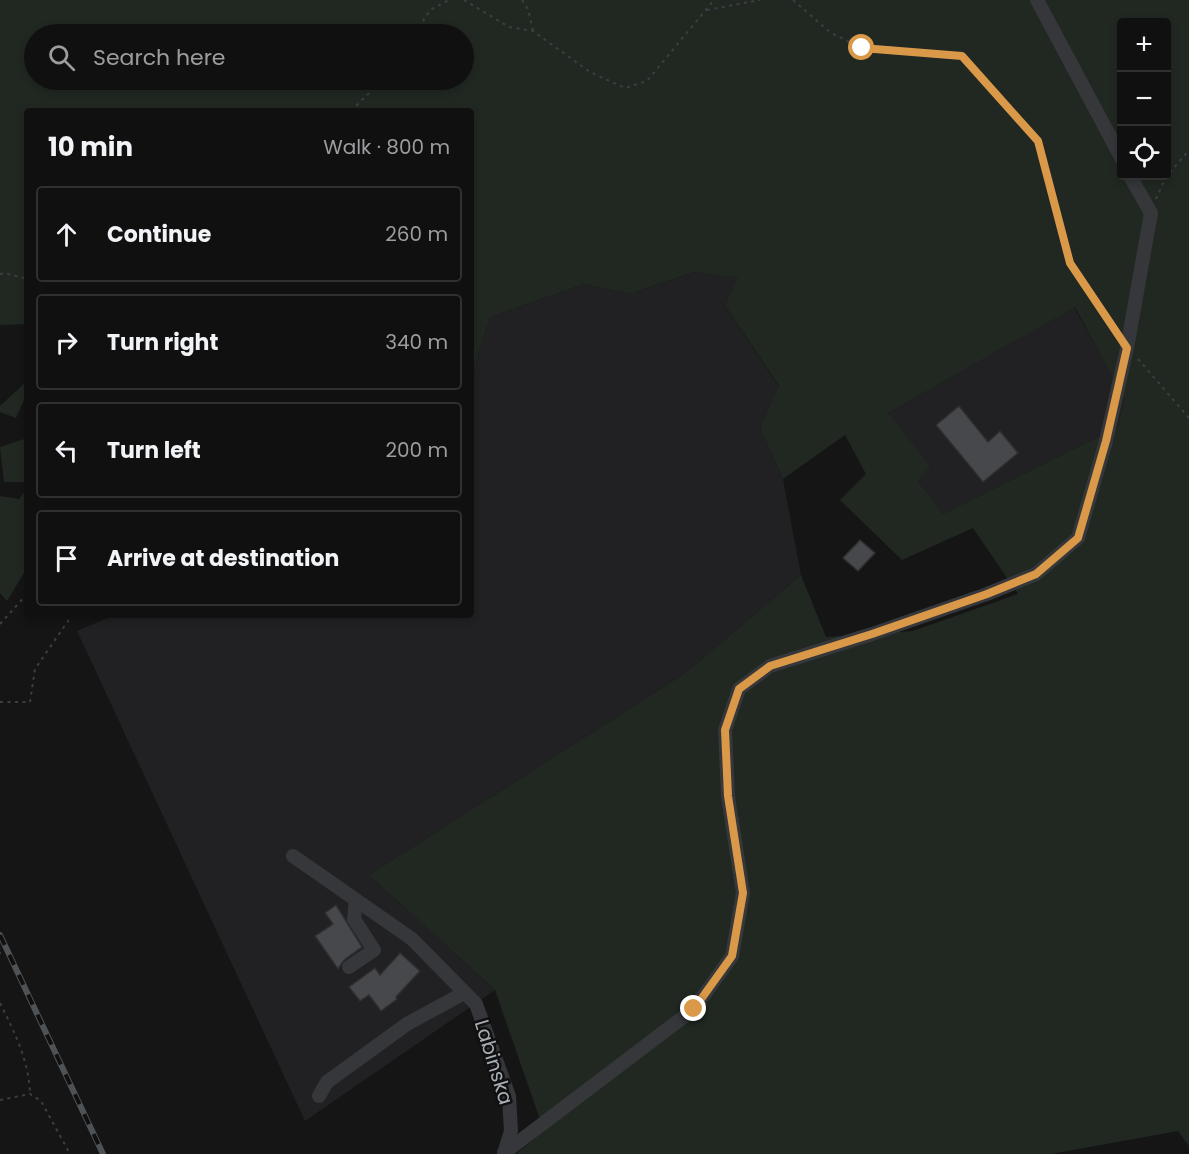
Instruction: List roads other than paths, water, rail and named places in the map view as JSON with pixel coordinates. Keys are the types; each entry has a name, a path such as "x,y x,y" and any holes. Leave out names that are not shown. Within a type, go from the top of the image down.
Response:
{"street":[{"path":"1037,0 1117,150"},
{"path":"503,1153 694,1009 732,956 743,893 728,796 725,730 739,689 770,666 945,609 1036,574 1078,538 1106,441 1127,348 1150,213 1132,180"},
{"path":"292,856 412,939 464,993 407,1024 327,1082 319,1096"},
{"path":"350,967 374,950 354,919 356,900"},
{"name":"Labinska","path":"464,993 476,1004 509,1096 511,1131 503,1153"}],"railway":[{"path":"0,935 103,1154"}]}
